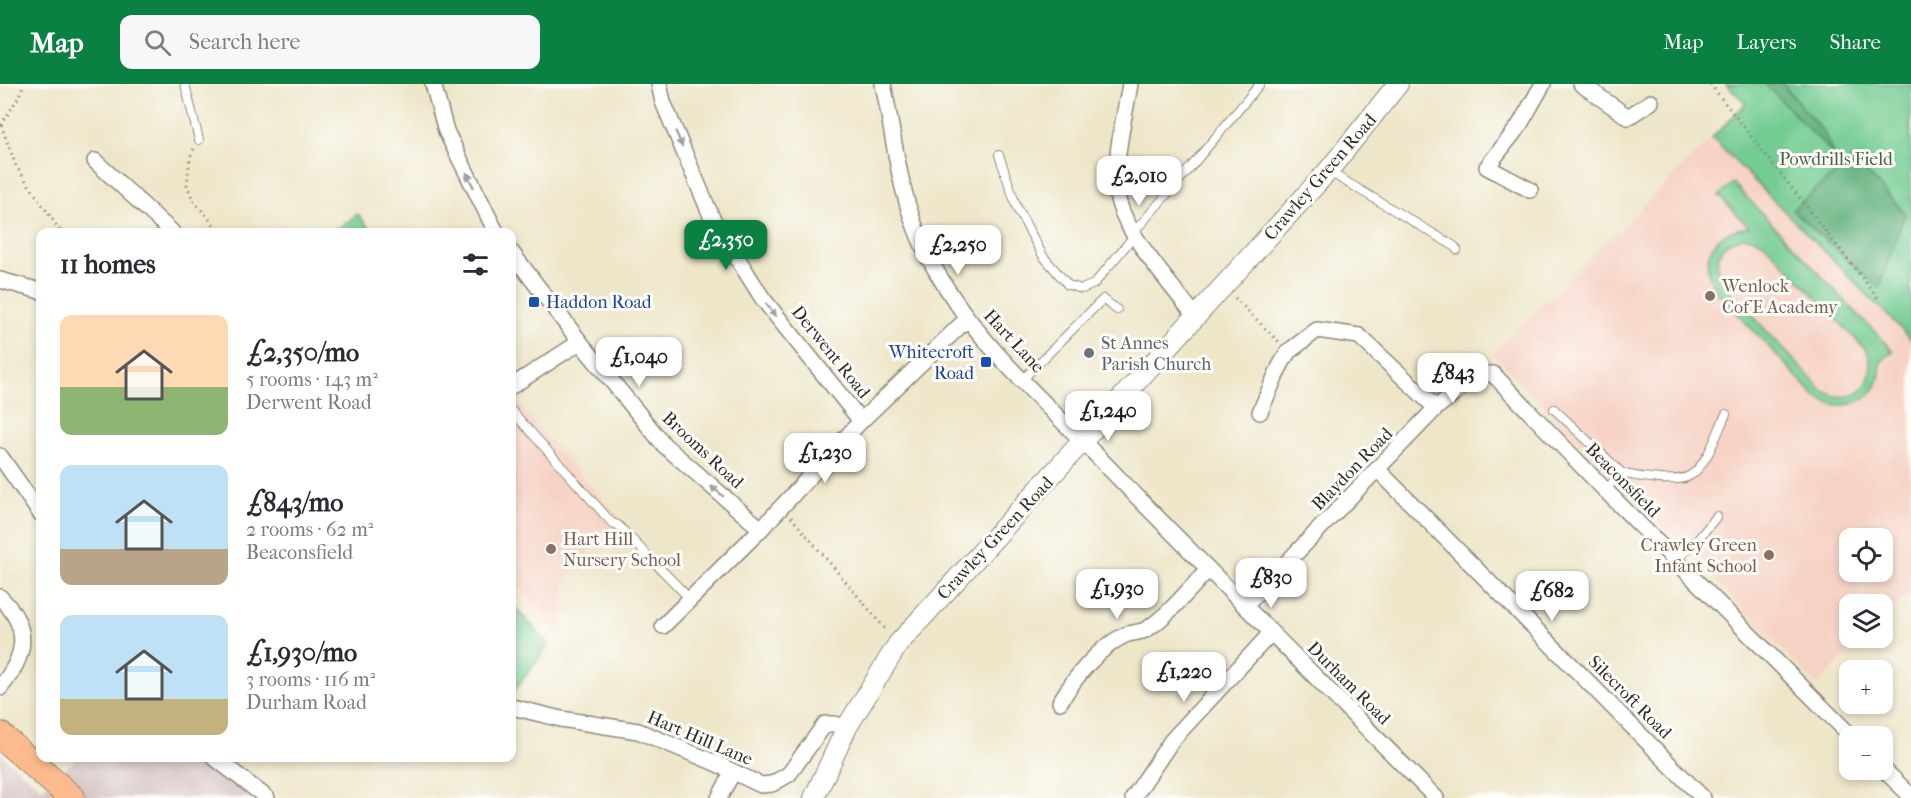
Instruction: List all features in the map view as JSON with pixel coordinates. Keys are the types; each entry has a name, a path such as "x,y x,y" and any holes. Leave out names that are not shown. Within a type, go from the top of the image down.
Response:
{"highway":[{"path":"0,735 64,793"}],"street":[{"path":"433,84 446,131 494,228"},
{"name":"Derwent Road","path":"659,84 663,102 712,218 763,299 861,421"},
{"name":"Hart Lane","path":"883,84 898,168 909,212 935,268 956,304 980,336 1083,442"},
{"path":"1130,84 1118,155 1117,195 1133,235 1195,316"},
{"name":"Crawley Green Road","path":"814,798 847,727 898,644 1328,171 1398,84"},
{"path":"1530,190 1487,167 1519,126 1543,84"},
{"path":"1581,84 1628,117 1651,102"},
{"path":"94,161 168,228"},
{"name":"Brooms Road","path":"516,258 580,342 664,445 761,529"},
{"path":"0,280 36,290"},
{"path":"663,626 761,529 861,421 967,319"},
{"path":"1260,412 1288,352 1317,330 1359,336 1437,408"},
{"path":"516,383 580,342"},
{"name":"Beaconsfield","path":"1437,408 1477,374 1493,374 1675,561 1841,726"},
{"name":"Blaydon Road","path":"1245,606 1437,408"},
{"name":"Durham Road","path":"1083,442 1436,798"},
{"path":"0,456 36,507"},
{"name":"Silecroft Road","path":"1378,470 1702,798"},
{"path":"1060,702 1067,690 1093,660 1126,634 1145,630 1161,618 1208,570"},
{"path":"0,597 18,621 23,641 18,661 0,688"},
{"path":"1140,795 1172,740 1271,633"},
{"name":"Hart Hill Lane","path":"516,708 561,719 638,731 761,785 772,783 789,774 825,724 847,727"},
{"path":"220,762 267,798"},
{"path":"718,798 733,772"},
{"path":"1893,779 1911,796"}],"lane":[{"path":"185,84 199,140"},
{"path":"999,155 1017,208 1043,256 1068,285 1082,289 1094,284 1260,84"},
{"path":"1328,171 1454,246 1457,250"},
{"path":"1022,380 1103,299 1117,310"},
{"path":"1554,409 1622,473 1672,480 1692,475 1706,456 1726,414"},
{"path":"516,415 612,523 618,525 691,600"},
{"path":"1605,490 1622,473"},
{"path":"1675,561 1694,544 1717,516"}],"path":[{"path":"24,84 18,98 0,124 16,166 58,228"},
{"path":"1710,84 1878,298"},
{"path":"199,140 190,157 187,185 193,200 217,228"},
{"path":"1224,287 1288,352"},
{"path":"782,506 898,644"}],"shaded area":[{"name":"Wenlock CofE Academy","path":"1712,138 1911,339 1911,592 1893,610 1893,594 1839,594 1839,648 1855,648 1843,660 1839,660 1839,663 1817,685 1492,354"},
{"name":"Hart Hill Nursery School","path":"516,401 618,517 564,580 565,645 516,585"},
{"path":"0,754 42,789 73,762 206,762 253,798 0,798"}],"green space":[{"name":"Powdrills Field","path":"1726,84 1911,84 1911,339 1712,138 1746,103"},
{"path":"1765,84 1783,84 1824,133 1833,154"},
{"path":"1853,158 1905,213 1879,288 1792,210"},
{"path":"1733,183 1893,351 1880,363 1880,376 1876,387 1869,395 1860,401 1838,405 1827,403 1816,397 1717,292 1708,269 1711,249 1725,234 1749,227 1719,196","holes":["1754,238 1764,243 1867,351 1870,374 1861,390 1843,397 1832,395 1821,389 1720,281 1717,265 1720,252 1729,242 1736,239"]},
{"path":"358,214 369,228 339,228"},
{"path":"516,608 549,645 516,689"}],"place":[{"name":"Wenlock CofE Academy","path":"1710,296"},
{"name":"Haddon Road","path":"534,302"},
{"name":"St Annes Parish Church","path":"1089,353"},
{"name":"Whitecroft Road","path":"986,362"},
{"name":"Hart Hill Nursery School","path":"551,549"},
{"name":"Crawley Green Infant School","path":"1769,555"}]}
